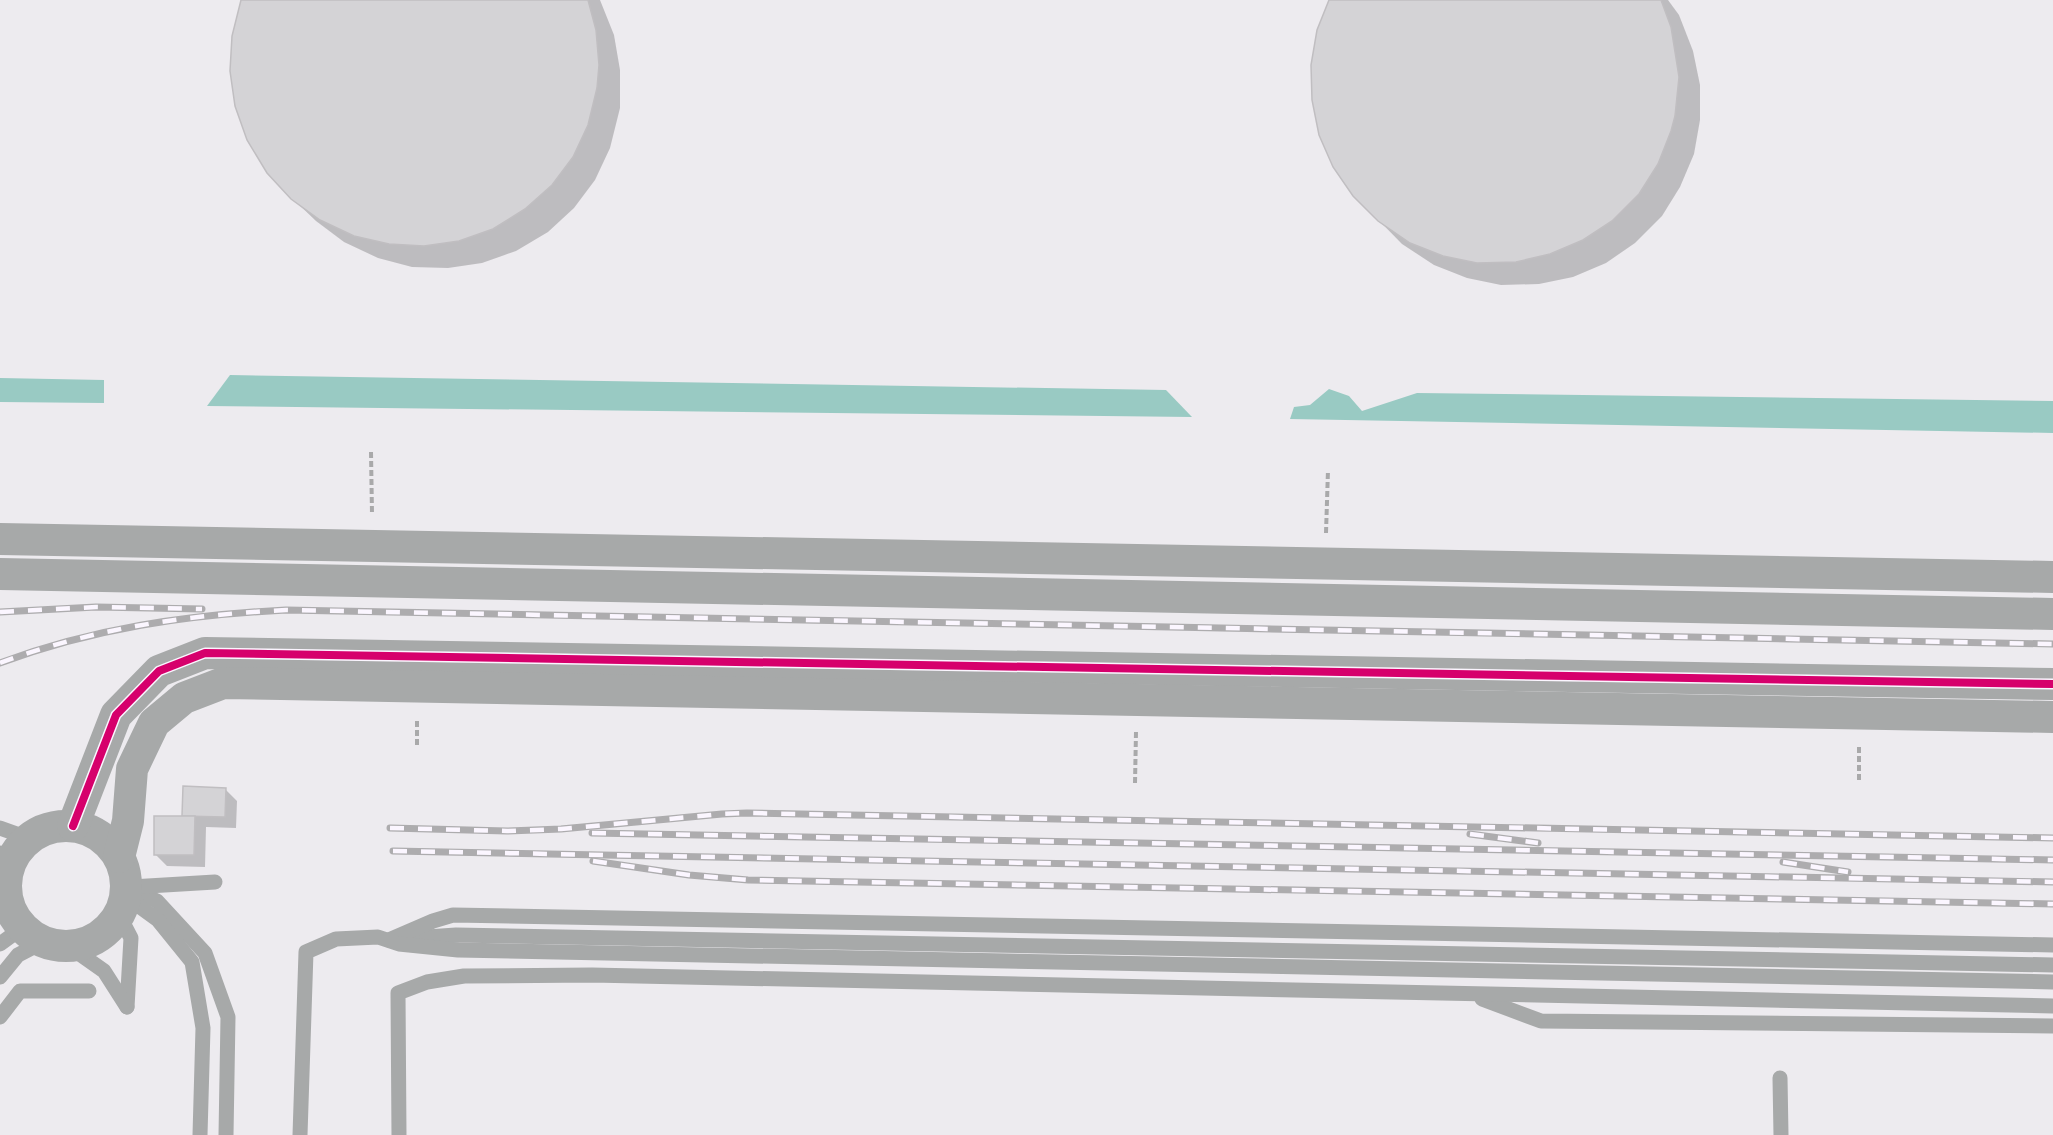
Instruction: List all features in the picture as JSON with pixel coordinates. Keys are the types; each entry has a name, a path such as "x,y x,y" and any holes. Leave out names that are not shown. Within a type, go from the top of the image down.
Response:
{"street":[{"path":"0,539 2053,577"},
{"path":"0,574 2053,614"},
{"path":"73,826 116,715 159,671 205,652 2053,684"},
{"path":"119,857 128,821 132,769 154,723 184,698 223,683 2053,717"},
{"path":"57,826 73,826 91,831 107,841 119,857 125,872 124,899 106,931 90,942 25,936 8,905 8,858 42,830 57,826"}],"lane":[{"path":"124,899 215,882"},
{"path":"0,977 18,955 25,936 104,971 127,1007 131,938 124,899"},
{"path":"124,899 158,920 192,962 203,1028 200,1135"},
{"path":"124,899 157,901 205,953 228,1017 226,1135"},
{"path":"389,940 453,915 2053,945"},
{"path":"389,940 456,935 2053,965"},
{"path":"300,1135 306,952 336,939 378,937 399,944 482,951 2053,982"},
{"path":"399,1135 398,993 427,982 464,976 616,975 2053,1006"},
{"path":"0,1017 20,991 89,991"},
{"path":"1471,995 1541,1021 2053,1026"},
{"path":"1780,1078 1781,1135"}],"shaded area":[{"path":"230,375 1166,390 1192,417 207,406"},
{"path":"0,378 104,380 104,403 0,402"},
{"path":"1329,389 1349,396 1362,411 1417,393 2053,401 2053,433 1290,419 1294,407 1310,405"}],"building":[{"path":"241,0 588,0 596,30 599,65 597,88 588,125 573,157 552,185 525,209 493,229 459,241 424,246 389,244 354,236 320,220 291,199 267,173 247,140 235,106 230,71 232,36"},
{"path":"1329,0 1661,0 1671,27 1679,77 1675,116 1658,164 1639,194 1612,221 1583,240 1550,254 1516,262 1477,263 1443,256 1410,243 1378,221 1353,196 1333,167 1319,135 1312,100 1311,65 1317,30"},
{"path":"183,786 226,788 225,817 182,816"},
{"path":"154,816 195,816 194,855 154,855"}],"railway":[{"path":"0,612 96,607 202,609"},
{"path":"0,663 70,641 141,625 212,615 286,610 2053,644"},
{"path":"390,828 507,831 561,829 747,813 2053,838"},
{"path":"592,833 2053,860"},
{"path":"1470,834 1538,843"},
{"path":"393,851 2053,882"},
{"path":"593,861 689,875 748,880 2053,904"},
{"path":"1783,862 1848,872"}],"cycle path":[{"path":"73,826 116,715 159,671 205,653 2053,684"}]}
